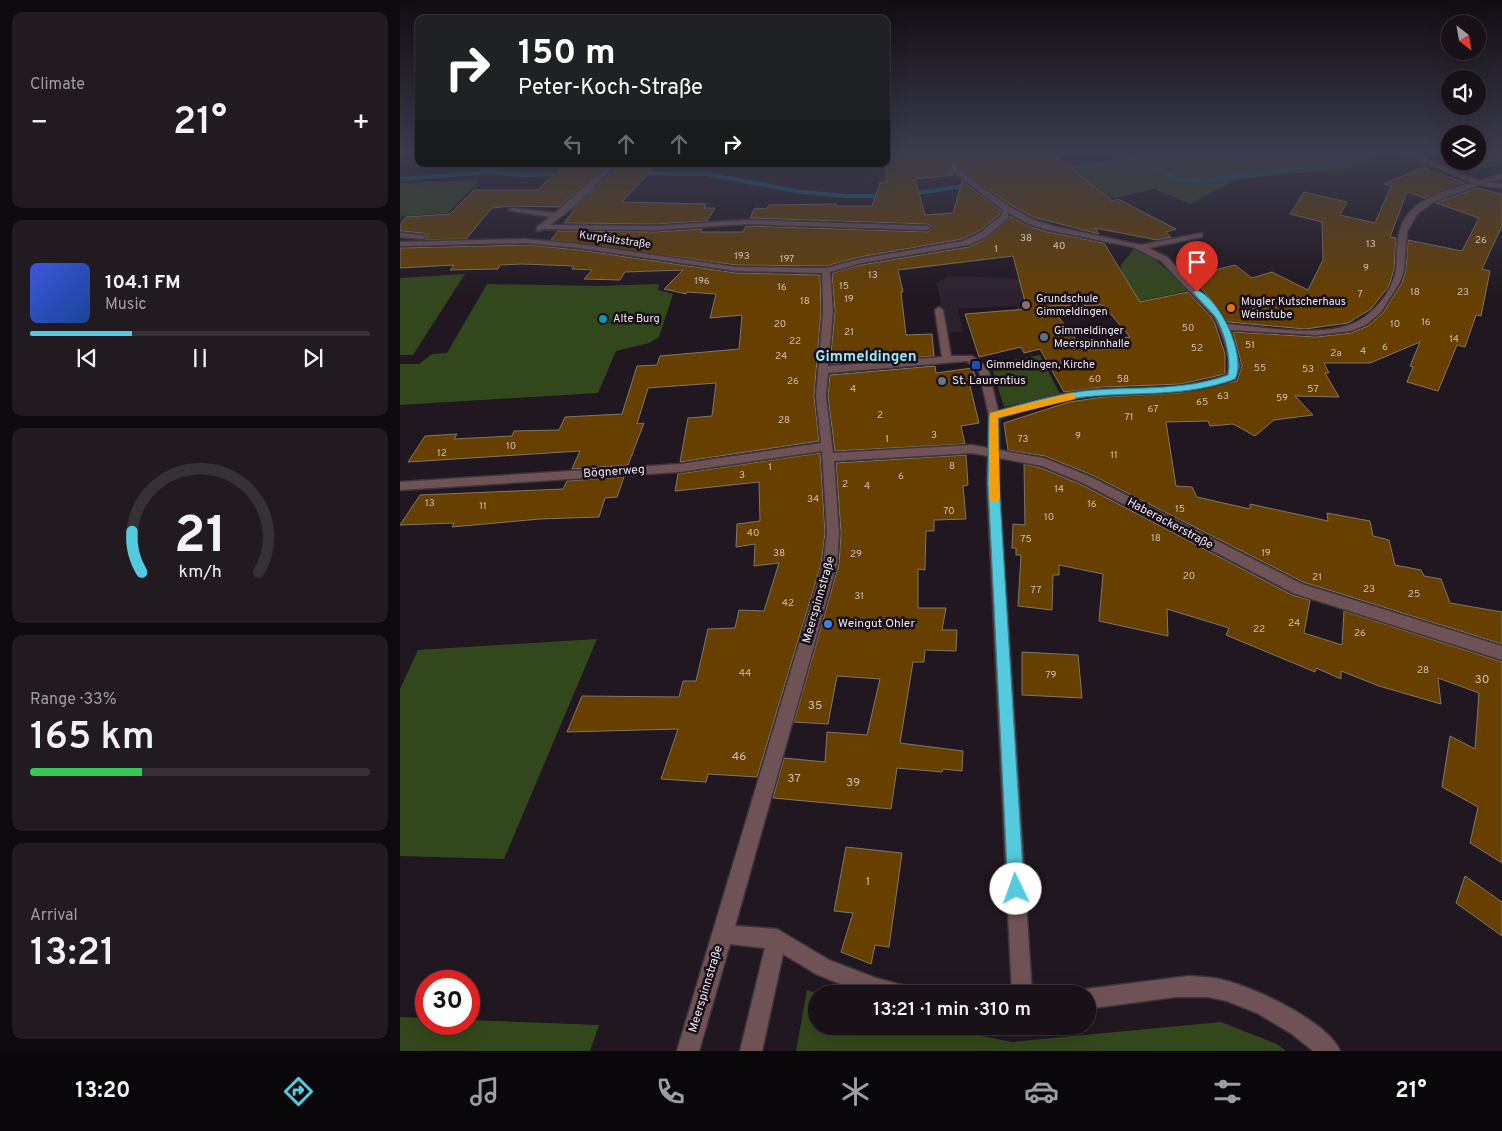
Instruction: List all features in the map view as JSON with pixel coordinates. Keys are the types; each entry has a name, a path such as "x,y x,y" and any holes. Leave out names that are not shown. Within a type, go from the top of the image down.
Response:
{"street":[{"path":"524,241 558,216 575,200"},
{"path":"994,416 1054,399 1084,394 1178,390 1225,380 1232,376 1235,366 1224,327 1218,316 1170,264 1143,247 1051,228 1029,220 1007,209 995,200"},
{"path":"1224,327 1324,332 1342,330 1364,322 1374,315 1397,280 1404,229 1414,212 1434,200"},
{"path":"826,271 868,260 966,243 989,230 1004,217 1007,209"},
{"path":"512,210 558,216"},
{"path":"542,227 656,228 746,222 927,228"},
{"path":"400,235 484,238 497,241"},
{"path":"1143,247 1199,236"},
{"name":"Kurpfalzstraße","path":"400,244 524,241 604,250 736,269 826,271"},
{"name":"Meerspinnstraße","path":"688,1051 830,564 833,540 828,451 821,396 828,311 826,271"},
{"path":"939,310 947,360"},
{"path":"822,370 969,358 984,370 994,416 993,451 1022,985"},
{"name":"Haberackerstraße","path":"828,451 972,449 1025,457 1060,468 1298,590 1502,653"},
{"name":"Bögnerweg","path":"400,486 680,468 828,451"},
{"path":"723,934 777,939 823,967 868,985"},
{"path":"751,1051 777,939"},
{"path":"1096,998 1191,986 1238,993 1274,1010 1329,1051"}],"shaded area":[{"name":"Grundschule Gimmeldingen","path":"949,276 1053,280 1111,306 1063,316 1021,318 1016,306 958,309 963,332 946,333 937,283"}],"green space":[{"path":"400,200 460,200 448,213 402,216 400,219"},
{"path":"1181,200 1198,200 1190,204"},
{"path":"1134,249 1153,258 1191,290 1114,307 1122,273 1121,265"},
{"path":"465,274 413,355 400,355 400,278"},
{"path":"487,284 601,286 656,284 659,285 658,290 673,294 659,337 649,343 616,351 598,393 400,405 400,364 419,364 432,354 447,353"},
{"path":"1040,355 1060,394 1004,407 991,364"},
{"path":"597,639 504,859 400,856 400,689 418,650"},
{"path":"807,990 808,1035 977,1035 1012,1042 1221,1022 1277,1044 1286,1051 796,1051"},
{"path":"400,1017 415,1018 415,1035 480,1035 480,1020 599,1025 590,1051 400,1051"}],"building":[{"path":"464,200 567,200 559,207 512,206 492,208 466,239 425,240 428,236 423,233 400,231 400,225 406,217 450,214"},
{"path":"583,200 624,200 622,202 706,204 704,208 715,208 707,221 656,224 564,223"},
{"path":"874,200 921,200 925,215 953,213 957,200 987,200 1001,211 999,215 979,231 962,239 860,257 826,266 736,265 551,240 558,231 656,232 702,229 700,232 743,232 746,226 928,232 933,227 927,224 750,218 755,208 766,209 769,205 836,204 835,206 872,206"},
{"path":"1004,200 1120,200 1176,229 1166,232 1171,237 1157,240 1095,228 1099,234 1033,217"},
{"path":"1299,200 1339,200 1347,202 1340,215 1375,223 1385,200 1404,200 1390,237 1396,238 1394,269 1389,286 1371,309 1348,323 1305,329 1228,322 1202,289 1181,269 1204,265 1211,271 1235,265 1252,278 1272,272 1308,290 1323,260 1322,222 1290,214"},
{"path":"1444,200 1502,200 1502,226 1482,269 1490,271 1481,316 1476,315 1465,347 1457,345 1438,391 1407,382 1413,367 1410,366 1420,342 1370,363 1324,363 1329,373 1325,373 1339,397 1295,396 1313,415 1274,420 1255,436 1233,424 1210,426 1208,421 1166,422 1176,486 1192,487 1197,497 1250,509 1250,504 1328,521 1327,513 1370,521 1373,536 1389,540 1395,565 1421,570 1424,576 1441,579 1450,603 1502,612 1502,644 1303,582 1092,475 1045,456 1008,450 1004,423 1069,402 1104,397 1179,393 1237,381 1242,366 1233,332 1316,337 1351,333 1368,326 1383,313 1402,283 1406,270 1408,240 1462,251 1479,218 1436,203"},
{"path":"1010,216 1025,225 1047,232 1104,243 1140,302 1188,292 1212,318 1215,324 1225,354 1225,374 1181,384 1103,387 1064,392 1040,349 1024,353 1021,347 979,357 965,314 1027,309 1013,256 898,270 903,292 901,292 906,335 932,334 934,356 830,364 835,311 832,273 861,265 969,247 987,238 1008,220","holes":["1103,305 1130,337 1121,338 1126,349 1084,350 1050,306"]},
{"path":"529,245 579,250 736,273 820,275 821,311 814,396 819,441 680,462 688,418 712,416 716,383 648,388 637,424 644,423 628,465 572,469 580,451 408,462 425,436 457,434 454,439 512,436 514,431 559,430 565,417 622,414 637,366 657,365 660,356 739,349 742,315 710,318 716,294 687,292 686,294 664,289 683,270 625,272 620,280 584,279 592,270 572,269 574,266 522,264 500,265 498,269 450,270 454,265 400,268 400,248"},
{"path":"935,366 936,373 972,368 979,385 970,386 979,423 961,426 965,444 835,451 828,396 830,375"},
{"path":"820,453 825,533 821,564 757,777 708,774 706,782 661,779 678,729 567,732 582,696 679,697 683,681 696,681 708,629 735,628 739,610 764,611 779,563 754,566 755,544 736,547 737,524 760,521 759,482 675,491 678,474"},
{"path":"966,455 968,485 963,486 966,519 934,520 934,531 926,531 925,570 918,569 918,608 946,608 942,630 957,630 956,651 925,650 924,662 913,662 900,743 963,751 962,771 943,769 942,772 897,768 891,809 773,798 784,758 825,762 827,732 867,735 880,679 837,676 828,724 794,722 839,564 841,533 836,463"},
{"path":"1024,464 1041,468 1082,485 1292,595 1310,600 1304,633 1342,645 1344,611 1502,662 1502,863 1470,843 1478,807 1442,787 1450,736 1475,749 1479,693 1438,678 1441,704 1379,686 1341,671 1341,679 1316,668 1315,672 1226,635 1229,628 1167,609 1168,636 1099,621 1103,574 1059,565 1059,575 1053,575 1052,610 1018,606 1021,555 1016,555 1016,548 1012,548 1013,524 1025,525"},
{"path":"624,477 617,497 605,498 599,517 540,519 452,527 454,523 400,525 420,495 563,489 567,481"},
{"path":"1022,652 1078,655 1082,698 1022,695"},
{"path":"846,847 902,853 889,947 875,945 871,964 841,952 853,913 834,911"},
{"path":"1465,876 1502,902 1502,936 1456,903"}],"slow traffic":[{"path":"994,498 994,416 1021,407 1071,396"}],"place":[{"name":"Grundschule Gimmeldingen","path":"1026,305"},
{"name":"Mugler Kutscherhaus Weinstube","path":"1231,308"},
{"name":"Alte Burg","path":"603,319"},
{"name":"Gimmeldinger Meerspinnhalle","path":"1044,337"},
{"name":"Gimmeldingen, Kirche","path":"976,365"},
{"name":"St. Laurentius","path":"942,381"},
{"name":"Weingut Ohler","path":"828,624"}],"district":[{"name":"Gimmeldingen","path":"866,357"}],"route":[{"path":"1016,889 993,483 994,416 1054,399 1084,394 1178,390 1203,386 1232,376 1235,366 1224,327 1218,316 1197,292"}]}
